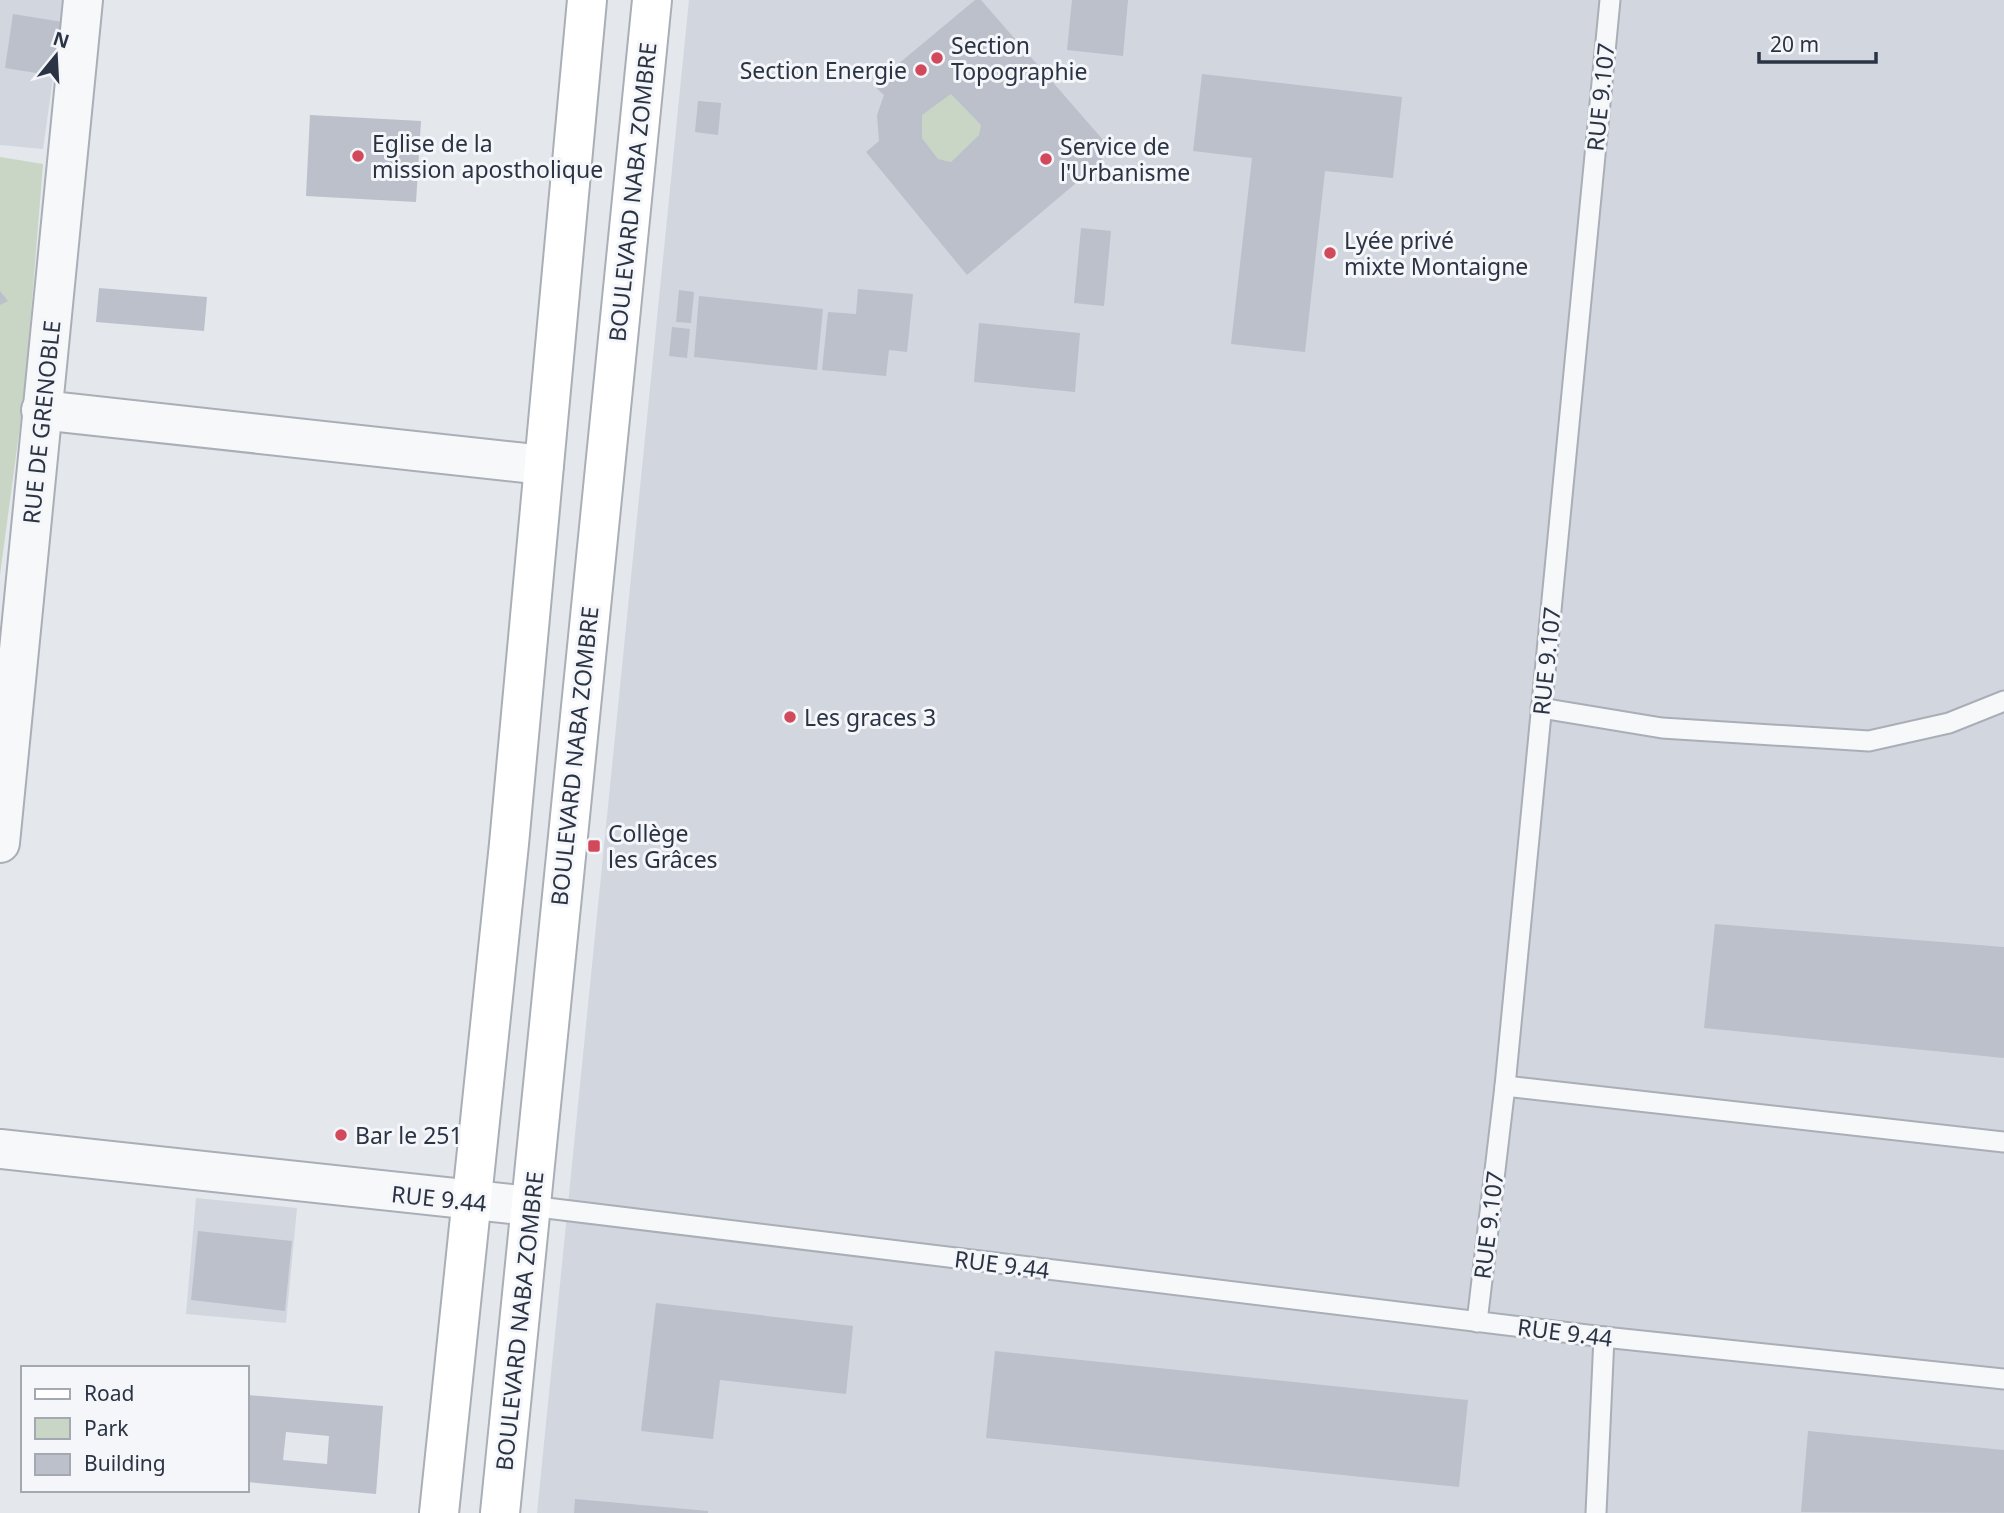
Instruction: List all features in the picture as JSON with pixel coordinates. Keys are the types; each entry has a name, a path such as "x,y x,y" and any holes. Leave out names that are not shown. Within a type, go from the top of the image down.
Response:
{"main road":[{"path":"439,1513 509,844 587,0"},
{"name":"BOULEVARD NABA ZOMBRE","path":"500,1513 652,0"}],"street":[{"name":"RUE DE GRENOBLE","path":"0,844 4,744 83,0"},
{"path":"41,410 544,465"},
{"name":"RUE 9.44","path":"0,1149 471,1202 530,1206"}],"lane":[{"name":"RUE 9.107","path":"1477,1322 1505,1086 1610,0"},
{"path":"1541,708 1662,728 1869,741 1949,723 2004,701"},
{"path":"1505,1086 2004,1142"},
{"name":"RUE 9.44","path":"530,1206 1604,1337 2004,1379"},
{"path":"1596,1513 1604,1337"}],"shaded area":[{"path":"0,0 64,0 43,149 0,145"},
{"path":"689,0 2004,0 2004,1513 537,1513"},
{"path":"196,1198 297,1208 286,1323 186,1314"}],"green space":[{"path":"951,94 981,125 979,135 951,162 938,159 922,138 922,115"},
{"path":"0,157 43,164 25,388 0,575"}],"building":[{"path":"975,0 981,0 1104,141 1101,162 967,275 866,152 879,141 877,115 884,95 873,85","holes":["951,94 981,125 979,135 951,162 938,159 922,138 922,115"]},
{"path":"1072,0 1128,0 1123,56 1067,50"},
{"path":"13,14 63,22 55,76 5,68"},
{"path":"1202,74 1402,97 1393,178 1325,171 1305,352 1231,344 1252,158 1193,151"},
{"path":"698,101 721,103 718,135 695,132"},
{"path":"310,115 421,121 416,202 306,196"},
{"path":"1081,228 1111,231 1104,306 1074,303"},
{"path":"99,288 207,297 204,331 96,322"},
{"path":"858,289 913,294 907,352 889,350 886,376 822,370 828,312 856,314"},
{"path":"679,290 694,292 691,323 676,322"},
{"path":"0,291 8,301 0,305"},
{"path":"699,296 823,309 817,370 694,357"},
{"path":"979,323 1080,333 1075,392 974,382"},
{"path":"672,327 690,329 687,358 669,356"},
{"path":"1715,924 2004,947 2004,1058 1704,1028"},
{"path":"198,1231 292,1241 285,1311 191,1300"},
{"path":"656,1303 853,1326 846,1394 720,1380 713,1439 641,1431"},
{"path":"995,1351 1468,1400 1459,1487 986,1438"},
{"path":"248,1395 383,1406 376,1494 248,1482","holes":["286,1432 329,1436 327,1464 283,1460"]},
{"path":"1808,1431 2004,1450 2004,1513 1801,1512"},
{"path":"575,1499 708,1511 708,1513 574,1513"}],"place":[{"name":"Section Topographie","path":"937,58"},
{"name":"Section Energie","path":"921,70"},
{"name":"Eglise de la mission apostholique","path":"358,156"},
{"name":"Service de l'Urbanisme","path":"1046,159"},
{"name":"Lyée privé mixte Montaigne","path":"1330,253"},
{"name":"Les graces 3","path":"790,717"},
{"name":"Collège les Grâces","path":"594,846"},
{"name":"Bar le 251","path":"341,1135"}]}
